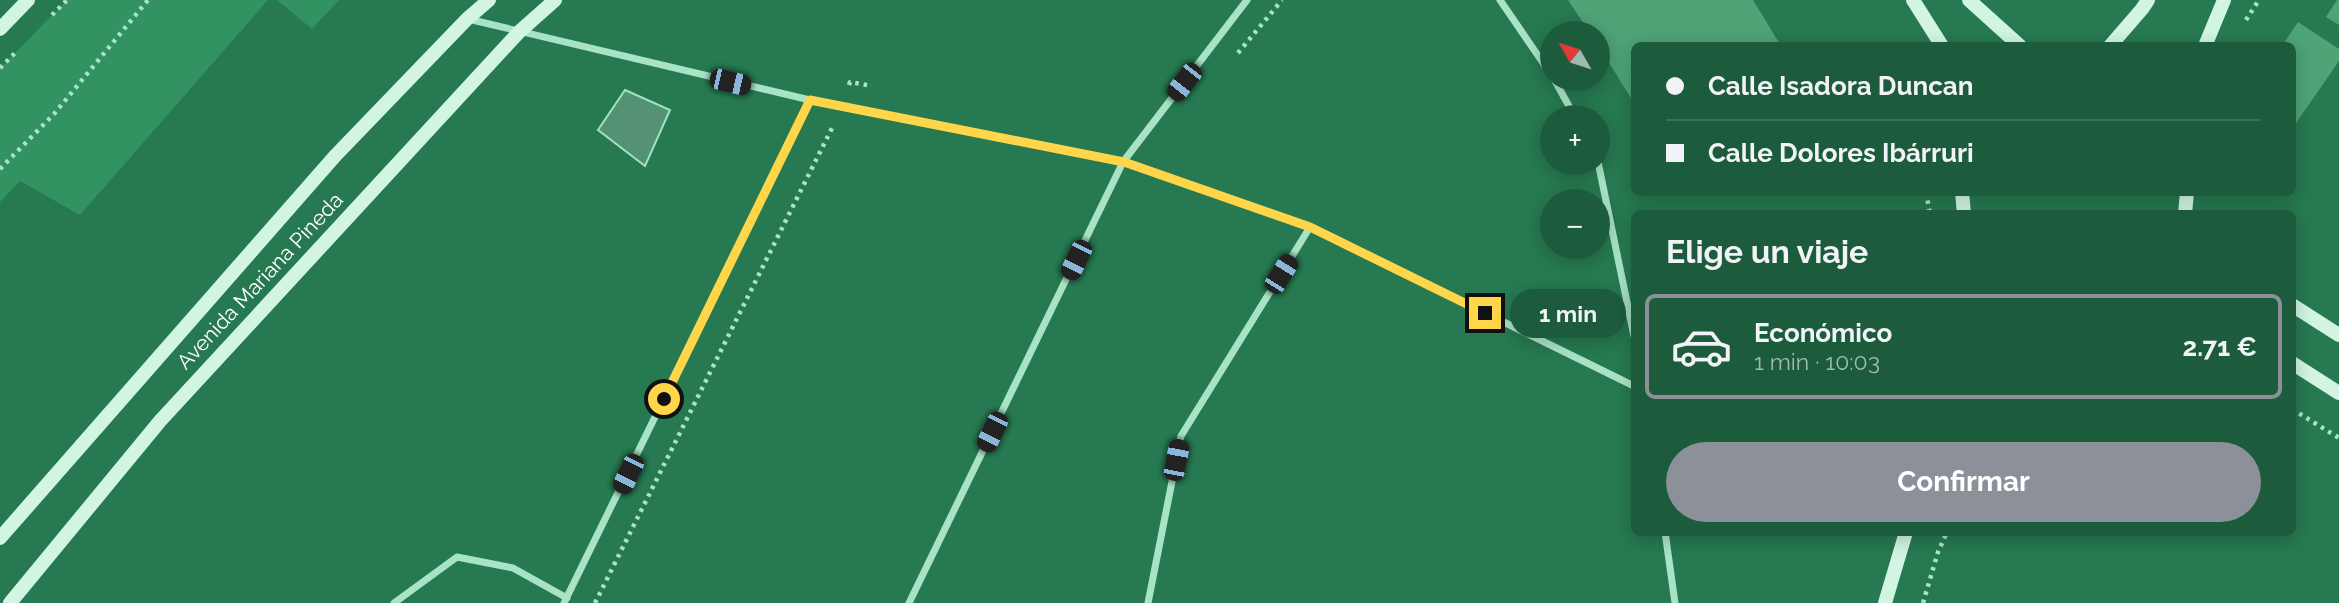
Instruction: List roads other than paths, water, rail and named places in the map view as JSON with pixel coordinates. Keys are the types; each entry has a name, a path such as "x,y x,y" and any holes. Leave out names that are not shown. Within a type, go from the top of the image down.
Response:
{"street":[{"path":"0,29 28,0"},
{"name":"Avenida Mariana Pineda","path":"0,538 335,156 467,19 489,0"},
{"name":"Avenida Mariana Pineda","path":"10,603 160,421 519,32 555,0"},
{"path":"909,603 1124,162 1247,0"},
{"path":"1500,0 1540,58"},
{"path":"1913,0 1939,42"},
{"path":"1969,0 2016,42"},
{"path":"2113,42 2148,0"},
{"path":"2207,42 2224,0"},
{"path":"467,19 810,100 1124,162 1310,227 1631,385"},
{"path":"394,603 457,557 513,568 566,601 810,100"},
{"path":"1601,175 1631,322"},
{"path":"1148,603 1181,436 1310,227"},
{"path":"2296,308 2339,334"},
{"path":"2296,366 2339,393"},
{"path":"1666,536 1675,603"},
{"path":"1885,603 1905,536"}]}
